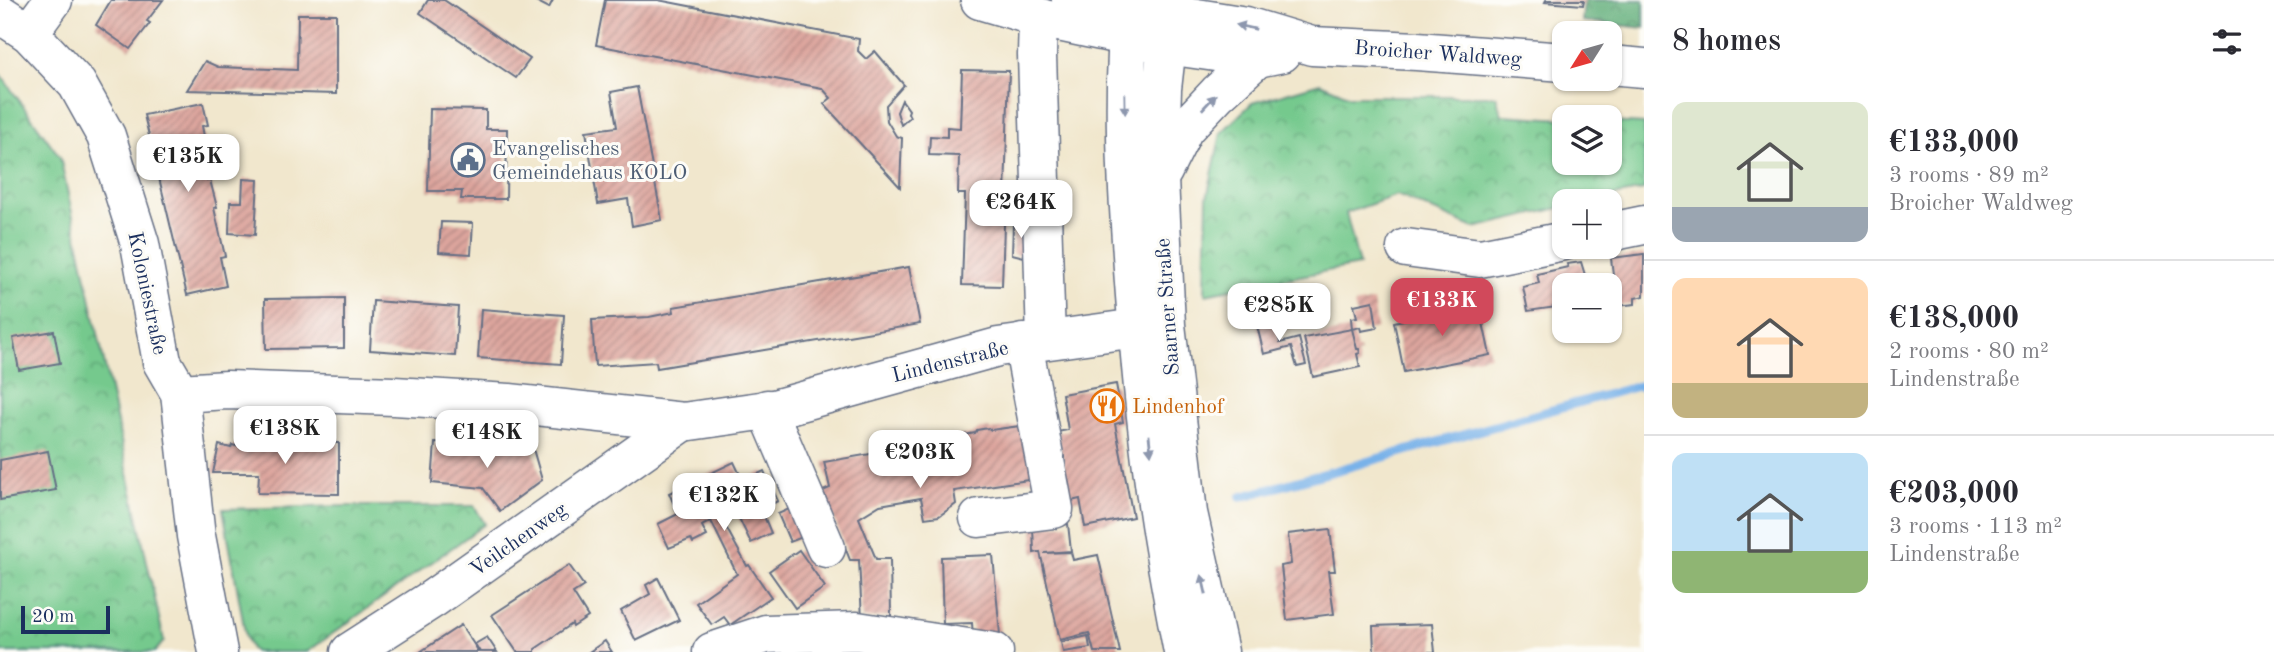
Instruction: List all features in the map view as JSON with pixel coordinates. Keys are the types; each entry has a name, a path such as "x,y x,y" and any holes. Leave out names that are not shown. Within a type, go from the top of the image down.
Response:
{"street":[{"path":"15,24 53,0"},
{"path":"980,0 1170,20"},
{"path":"979,518 1054,509 1035,342 1037,55 1055,8"},
{"name":"Saarner Straße","path":"1130,14 1125,87 1127,181 1137,328 1157,510 1183,652"},
{"name":"Saarner Straße","path":"1170,20 1160,115 1159,179 1170,370 1186,500 1219,652"},
{"name":"Broicher Waldweg","path":"1170,20 1257,58 1312,46"},
{"name":"Broicher Waldweg","path":"1170,20 1246,26 1312,46 1552,61"},
{"name":"Koloniestraße","path":"15,24 77,84 106,136 140,244 162,362 180,393 195,536 218,652"},
{"path":"1159,179 1184,128 1257,58"},
{"path":"1622,66 1644,68"},
{"path":"1622,230 1644,225"},
{"path":"1406,248 1480,258 1552,243"},
{"name":"Lindenstraße","path":"180,393 227,390 394,396 509,403 683,422 767,410 998,347 1137,328"},
{"path":"767,410 826,548"},
{"name":"Veilchenweg","path":"350,652 434,598 683,422"},
{"path":"712,652 766,634 856,631 906,646 994,652"}],"green space":[{"path":"1584,0 1644,0 1644,28 1622,26 1622,21 1582,21"},
{"path":"0,74 60,157 164,641 155,652 0,652"},
{"path":"1320,83 1350,96 1496,96 1502,115 1552,118 1552,175 1622,175 1622,123 1644,124 1644,190 1622,194 1622,189 1552,189 1552,210 1474,228 1397,195 1346,213 1359,265 1205,294 1207,198 1221,133 1252,103"},
{"path":"474,506 485,524 307,652 255,652 246,638 223,509"}],"building":[{"path":"111,0 163,0 130,49 96,25"},
{"path":"428,0 444,0 530,59 516,78 420,13"},
{"path":"534,0 553,0 549,8"},
{"path":"605,0 658,0 859,39 858,51 866,59 875,51 904,85 886,105 887,121 896,136 902,138 900,187 824,104 831,98 822,88 596,45"},
{"path":"1584,0 1583,5 1545,2"},
{"path":"298,14 336,14 336,94 187,90 205,61 218,67 297,70"},
{"path":"962,70 1009,71 1002,286 962,285 965,194 958,194 959,156 929,155 930,136 947,137 947,127 960,128"},
{"path":"637,87 662,220 632,226 628,199 598,204 586,131 617,127 611,92"},
{"path":"902,100 910,117 901,125 897,112"},
{"path":"203,103 208,125 202,126 209,162 203,163 217,207 214,208 225,256 220,257 226,286 187,295 144,115"},
{"name":"Evangelisches Gemeindehaus KOLO","path":"430,109 486,110 486,129 507,129 506,199 461,199 462,191 428,191"},
{"path":"243,179 258,180 255,235 229,233 230,202 242,202"},
{"path":"441,222 473,223 471,254 439,252"},
{"path":"1031,222 1028,258 1012,254 1013,225"},
{"path":"1644,254 1644,296 1635,298 1635,304 1622,305 1622,273 1613,273 1611,259 1622,259 1622,257"},
{"path":"1581,262 1584,273 1552,273 1552,308 1528,311 1523,287 1539,283 1537,274 1568,267 1567,264"},
{"path":"909,267 920,324 657,368 656,362 595,366 592,320 649,317 674,312 673,307"},
{"path":"344,298 344,348 266,349 265,299"},
{"path":"373,301 458,307 455,356 370,350"},
{"path":"1373,301 1377,328 1361,331 1360,327 1352,329 1351,318 1357,317 1354,305"},
{"path":"1479,304 1490,355 1404,372 1394,322"},
{"path":"481,309 564,315 561,364 478,358"},
{"path":"1276,322 1280,343 1299,338 1306,365 1297,367 1291,347 1264,354 1257,326"},
{"path":"1352,329 1360,353 1357,354 1360,367 1313,377 1304,338"},
{"path":"54,331 60,363 19,370 13,338"},
{"path":"1116,384 1123,422 1115,424 1133,517 1085,527 1080,499 1071,501 1057,432 1068,430 1062,394"},
{"path":"1034,424 1042,478 954,491 956,504 939,516 925,518 921,498 880,505 859,518 876,559 890,559 891,616 862,619 859,560 850,560 823,491 830,488 824,462 894,450 988,428 991,430"},
{"path":"339,443 339,494 258,493 259,473 213,473 219,445 244,448 245,445"},
{"path":"435,443 533,449 542,480 500,511 483,488 432,483"},
{"path":"48,451 56,490 0,500 0,460"},
{"path":"734,462 743,481 764,471 778,501 761,509 771,533 751,543 735,510 720,516 747,566 749,565 771,597 730,625 724,617 712,625 696,603 737,574 711,521 702,526 707,536 693,543 691,539 669,548 658,524 678,514 669,493"},
{"path":"798,505 810,534 790,542 778,514"},
{"path":"1068,524 1071,551 1044,553 1071,552 1073,560 1098,555 1120,652 1094,652 1089,633 1060,640 1040,552 1034,553 1033,526"},
{"path":"1330,529 1335,571 1328,571 1334,614 1287,620 1281,566 1291,564 1288,534"},
{"path":"799,550 825,587 795,608 769,571"},
{"path":"993,555 1000,635 973,636 972,623 943,624 941,557"},
{"path":"569,565 584,586 573,593 588,617 573,627 572,624 535,649 535,652 517,652 492,615"},
{"path":"658,578 679,620 636,641 621,611 650,594 646,585"},
{"path":"1432,624 1435,652 1374,652 1373,626"},
{"path":"461,625 479,652 420,652"},
{"path":"1088,636 1090,648 1063,652 1061,642"},
{"path":"487,637 497,652 480,652 475,644"},
{"path":"605,641 612,652 589,652"}],"waterway":[{"path":"1241,497 1638,386 1644,387"}],"place":[{"name":"Evangelisches Gemeindehaus KOLO","path":"468,160"},
{"name":"Lindenhof","path":"1107,406"}]}
